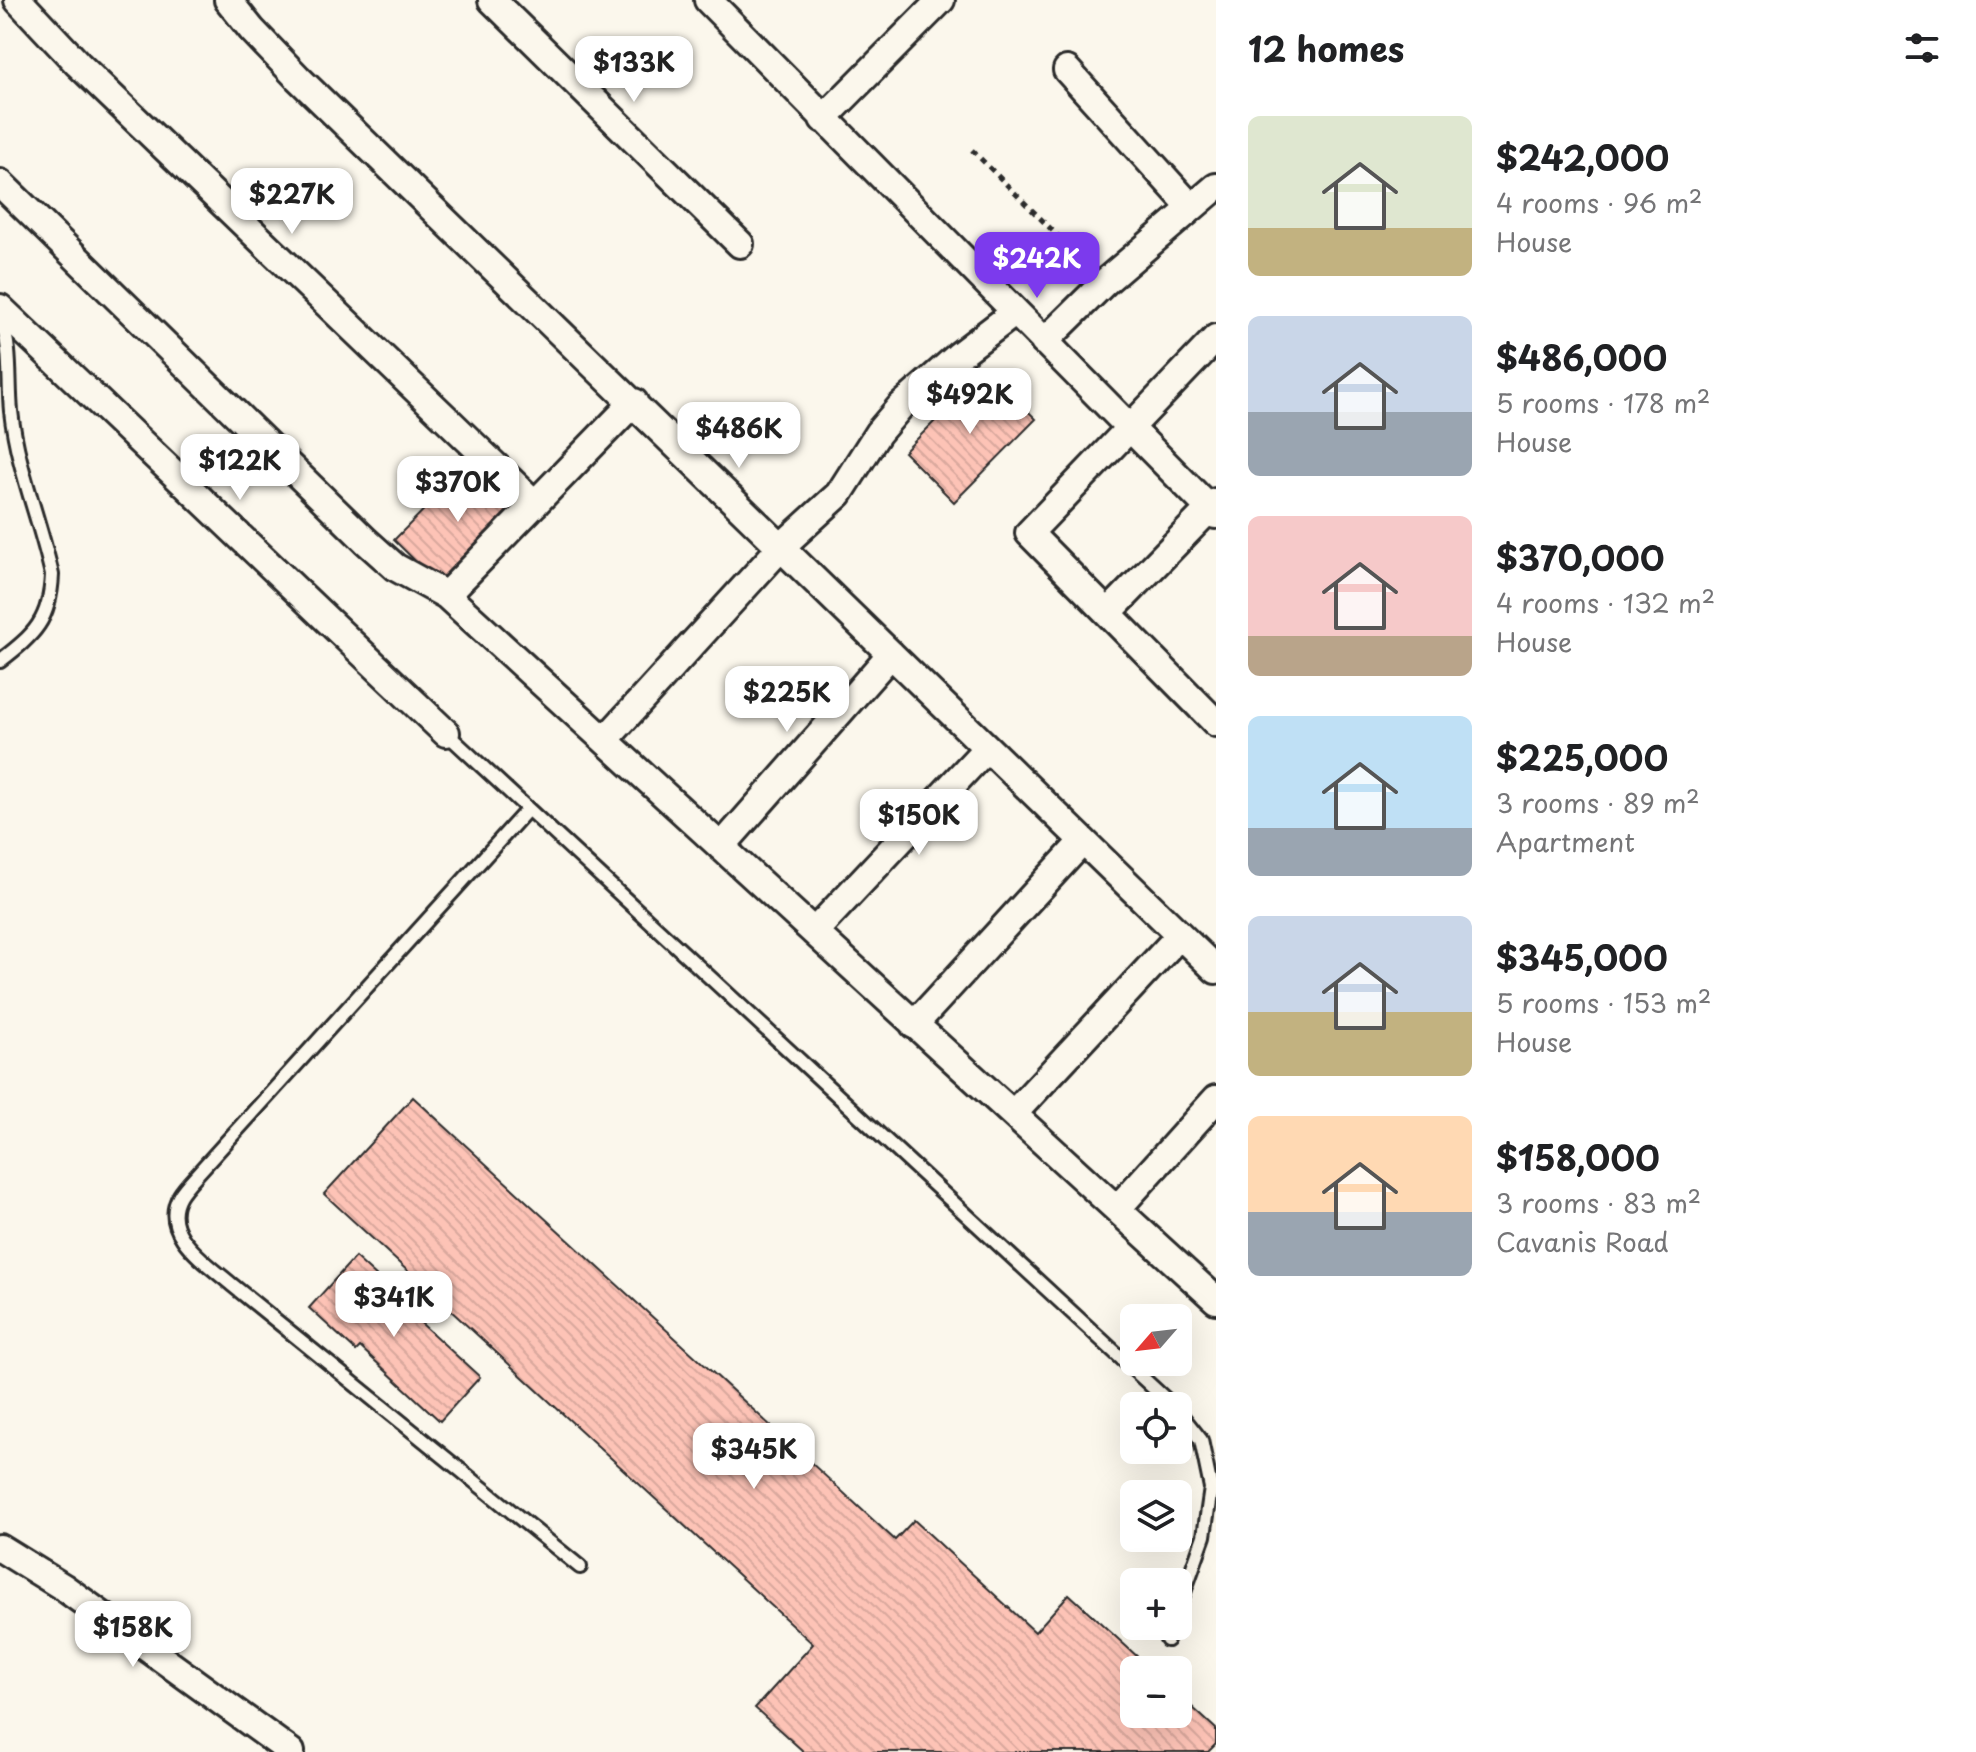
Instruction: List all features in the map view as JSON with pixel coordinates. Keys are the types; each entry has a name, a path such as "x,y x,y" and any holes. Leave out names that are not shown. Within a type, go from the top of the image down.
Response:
{"street":[{"path":"18,0 78,64 535,504"},
{"path":"228,0 298,78 1216,970"},
{"path":"492,0 740,244"},
{"path":"708,0 1129,429 1214,509 1108,613"},
{"path":"823,119 941,0"},
{"path":"1067,70 1191,207"},
{"path":"0,183 366,541 395,567 446,595 1216,1300"},
{"path":"1044,342 1105,282 1216,187"},
{"path":"0,308 446,733"},
{"path":"605,740 782,546 839,494 878,433 900,407 959,355 1014,313"},
{"path":"1216,338 1029,533 1216,723"},
{"path":"446,595 634,402"},
{"path":"721,847 891,654"},
{"path":"814,932 987,748"},
{"path":"914,1025 1083,841"},
{"path":"1013,1114 1180,935"},
{"path":"1117,1209 1216,1099"},
{"path":"0,1548 63,1587 291,1752"}],"lane":[{"path":"0,316 7,337 11,411 52,575 51,593 42,623 0,661"},
{"path":"446,733 1158,1392"},
{"path":"528,809 200,1171 179,1197 173,1218 178,1234 231,1284 580,1567"},
{"path":"1192,1429 1201,1440 1211,1488 1204,1536 1192,1570"}],"path":[{"path":"972,150 1105,282"}],"building":[{"path":"986,370 1036,419 954,502 904,452"},
{"path":"472,461 521,509 443,588 394,540"},
{"path":"413,1097 895,1540 914,1520 1035,1632 1069,1594 1137,1656 1120,1656 1120,1728 1192,1728 1192,1707 1216,1729 1216,1744 1208,1752 804,1752 755,1708 813,1644 324,1194"},
{"path":"355,1257 402,1300 399,1303 480,1377 440,1421 360,1347 356,1351 309,1308"}]}
